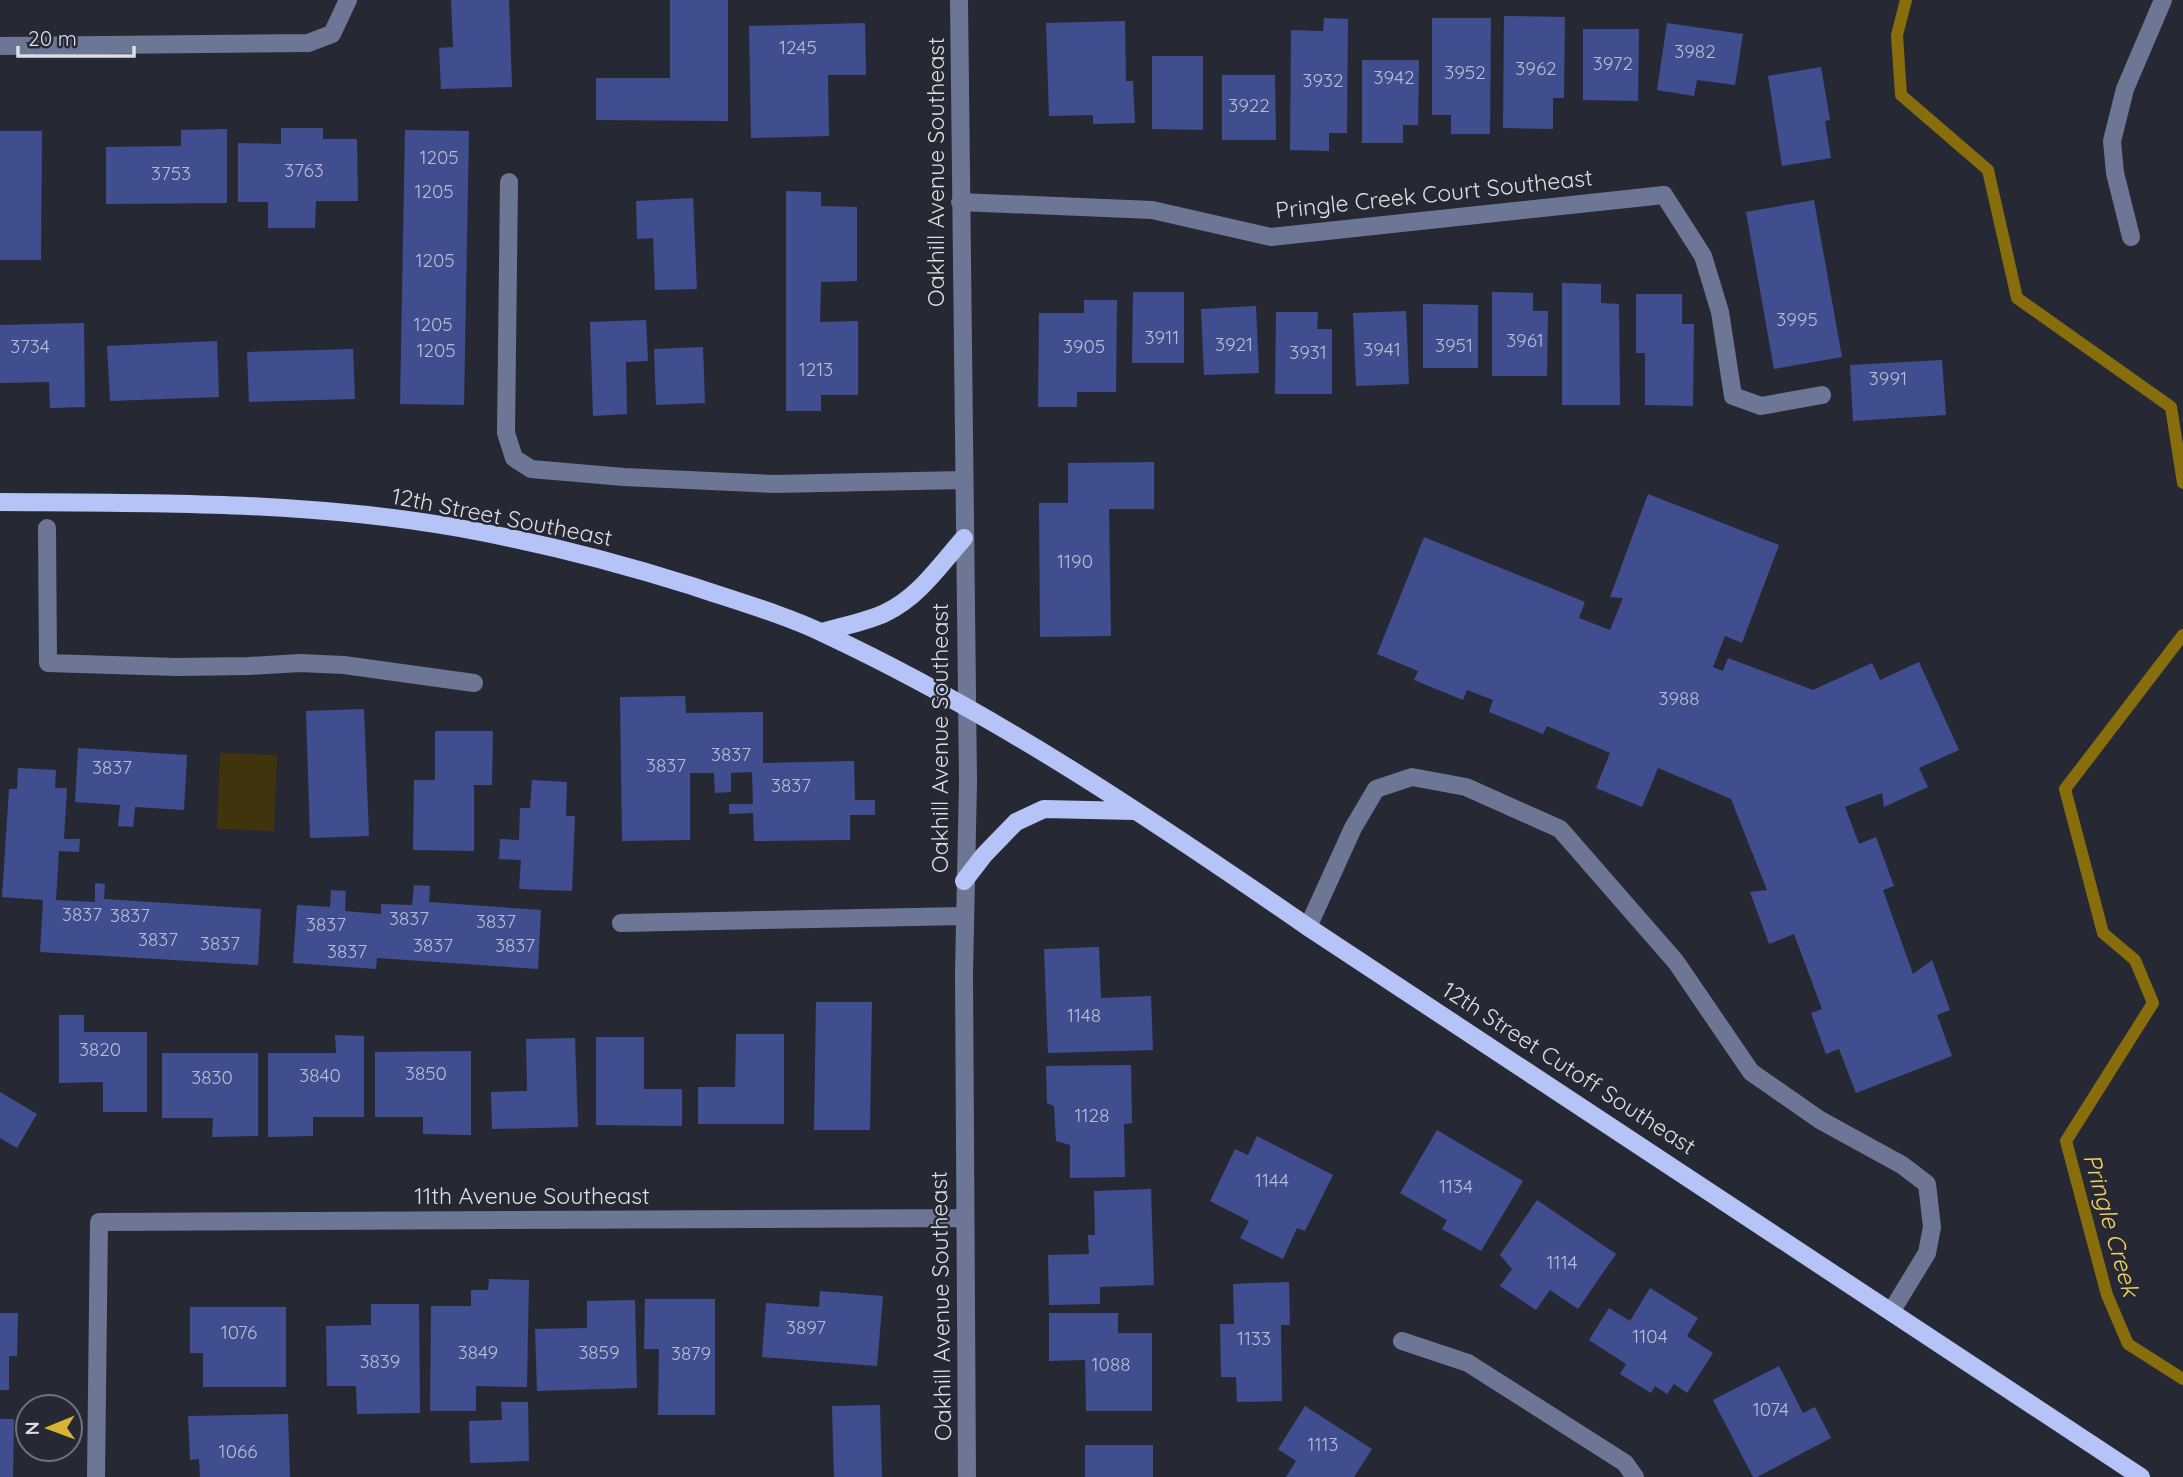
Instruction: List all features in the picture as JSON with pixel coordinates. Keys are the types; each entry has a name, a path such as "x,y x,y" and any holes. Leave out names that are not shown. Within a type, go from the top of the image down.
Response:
{"main road":[{"name":"12th Street Southeast","path":"0,502 156,503 307,510 458,528 589,556 648,572 822,632 967,706"},
{"path":"822,632 882,615 908,600 964,538"},
{"name":"12th Street Cutoff Southeast","path":"967,706 1174,835 1308,927 2141,1477"},
{"path":"964,881 984,855 1016,822 1044,809 1135,811"}],"street":[{"path":"0,46 308,43 332,34 348,0"},
{"name":"Oakhill Avenue Southeast","path":"959,0 968,782 964,881 967,1477"},
{"path":"2131,237 2115,173 2112,141 2125,89 2164,0"},
{"path":"509,182 506,433 514,458 531,470 775,484 963,480"},
{"name":"Pringle Creek Court Southeast","path":"960,202 1152,210 1270,237 1664,195 1703,256 1720,312 1733,396 1761,406 1822,396"},
{"path":"47,528 48,663 176,667 322,664 394,670 474,683"},
{"path":"1308,927 1353,828 1376,789 1412,777 1466,788 1560,829 1676,962 1751,1072 1820,1120 1902,1165 1927,1184 1932,1227 1927,1253 1891,1312"},
{"path":"621,923 964,916"},
{"name":"11th Avenue Southeast","path":"96,1477 99,1222 965,1218"},
{"path":"1402,1342 1468,1363 1625,1463 1635,1477"}],"shaded area":[{"path":"220,753 277,755 274,831 217,829"}],"building":[{"path":"451,0 509,0 512,87 441,89 439,48 453,47"},
{"path":"670,0 728,0 728,121 596,120 596,78 670,78"},
{"path":"1504,16 1565,17 1564,98 1553,98 1553,129 1503,128"},
{"path":"1324,18 1348,19 1347,133 1329,133 1329,151 1290,150 1291,30 1323,31"},
{"path":"1432,18 1491,18 1490,134 1451,134 1451,115 1432,115"},
{"path":"1125,21 1126,81 1133,81 1135,123 1093,124 1093,115 1049,116 1046,23"},
{"path":"865,23 866,75 828,75 829,136 751,138 749,26"},
{"path":"1667,23 1743,34 1735,85 1697,80 1694,96 1657,90"},
{"path":"1583,29 1639,29 1638,101 1583,100"},
{"path":"1152,56 1203,56 1203,130 1152,129"},
{"path":"1362,60 1419,60 1418,125 1403,125 1403,143 1362,143"},
{"path":"1821,67 1830,120 1825,121 1831,158 1782,166 1768,76"},
{"path":"1222,75 1275,75 1276,140 1222,140"},
{"path":"281,128 323,128 323,139 357,139 358,201 316,201 315,228 268,228 268,202 238,202 238,143 281,144"},
{"path":"227,129 227,203 106,204 106,147 181,146 181,130"},
{"path":"405,130 469,131 464,405 400,404"},
{"path":"0,131 42,131 41,260 0,260"},
{"path":"786,191 821,192 821,206 857,207 857,281 821,282 820,322 858,321 858,395 821,395 821,411 786,411"},
{"path":"693,198 697,289 655,290 653,238 637,239 636,201"},
{"path":"1814,200 1842,357 1774,369 1746,212"},
{"path":"1562,283 1601,284 1601,303 1619,304 1620,405 1562,405"},
{"path":"1133,292 1184,292 1184,363 1132,363"},
{"path":"1492,292 1533,293 1533,311 1548,311 1547,376 1492,376"},
{"path":"1636,294 1682,294 1682,324 1694,324 1693,406 1645,405 1645,353 1636,353"},
{"path":"1084,300 1117,300 1116,392 1077,392 1077,407 1038,407 1039,313 1084,313"},
{"path":"1423,304 1478,305 1478,368 1423,368"},
{"path":"1256,306 1259,373 1204,375 1201,309"},
{"path":"1406,311 1409,384 1356,386 1353,313"},
{"path":"1276,312 1318,312 1317,329 1332,329 1332,394 1275,394"},
{"path":"646,320 648,361 626,362 627,414 593,416 590,322"},
{"path":"84,323 85,407 50,408 49,382 0,383 0,325"},
{"path":"217,341 219,397 110,401 107,346"},
{"path":"703,347 705,403 656,405 654,349"},
{"path":"353,349 355,399 249,402 247,352"},
{"path":"1942,360 1946,415 1853,421 1850,365"},
{"path":"1154,462 1154,509 1109,509 1111,636 1040,637 1039,503 1068,503 1068,463"},
{"path":"1648,494 1779,545 1742,643 1725,636 1713,667 1723,671 1728,658 1813,690 1872,663 1880,680 1919,662 1959,750 1919,768 1928,787 1884,807 1882,793 1845,807 1859,844 1876,837 1894,886 1883,890 1913,974 1932,960 1950,1010 1937,1015 1952,1056 1856,1093 1839,1049 1826,1054 1811,1013 1822,1009 1794,934 1769,944 1750,892 1767,890 1731,799 1658,768 1642,807 1596,788 1610,753 1547,726 1543,734 1489,712 1493,700 1467,690 1463,700 1414,680 1418,671 1377,654 1424,537 1585,602 1579,618 1610,630 1623,598 1610,597"},
{"path":"685,696 686,713 763,712 763,763 854,761 855,800 875,800 875,815 850,815 850,840 754,841 753,813 729,814 729,804 753,804 752,772 731,773 731,792 715,793 714,773 690,773 690,840 622,841 620,697"},
{"path":"364,709 369,836 310,838 306,711"},
{"path":"435,731 493,731 492,785 474,785 474,851 413,850 414,780 435,780"},
{"path":"78,748 187,755 184,810 135,807 133,827 118,826 120,805 75,802"},
{"path":"18,768 56,770 55,788 67,788 64,839 80,839 79,852 59,851 56,900 95,902 95,883 105,884 104,899 261,909 258,965 40,952 43,900 2,897 9,789 17,789"},
{"path":"532,780 567,782 566,816 575,816 572,891 519,889 521,860 499,859 500,839 519,840 520,808 530,808"},
{"path":"414,885 430,886 429,902 541,910 538,969 377,958 376,969 293,963 297,905 330,907 331,890 346,891 345,911 381,914 381,904 412,905"},
{"path":"1099,947 1101,998 1151,996 1153,1050 1048,1053 1044,949"},
{"path":"816,1002 872,1002 870,1130 814,1130"},
{"path":"59,1015 84,1015 84,1032 147,1032 147,1112 103,1112 103,1082 59,1083"},
{"path":"736,1034 784,1034 784,1124 698,1124 698,1087 735,1087"},
{"path":"335,1035 364,1036 364,1117 313,1117 313,1136 268,1137 268,1053 336,1053"},
{"path":"596,1037 644,1037 644,1089 682,1089 682,1126 596,1125"},
{"path":"575,1038 578,1127 492,1129 491,1092 527,1091 526,1039"},
{"path":"471,1051 471,1135 423,1134 423,1117 375,1117 375,1052"},
{"path":"162,1053 258,1053 258,1136 212,1137 213,1118 162,1118"},
{"path":"1131,1065 1132,1123 1124,1124 1125,1177 1070,1178 1070,1145 1056,1141 1054,1106 1047,1103 1046,1066"},
{"path":"0,1092 37,1114 17,1148 0,1138"},
{"path":"1437,1130 1523,1181 1481,1251 1442,1229 1447,1220 1400,1193"},
{"path":"1257,1136 1333,1175 1305,1231 1297,1228 1283,1259 1240,1238 1249,1221 1210,1201 1235,1149 1248,1155"},
{"path":"1151,1189 1154,1285 1100,1287 1100,1304 1049,1305 1048,1255 1089,1254 1088,1235 1095,1235 1094,1191"},
{"path":"1537,1200 1616,1254 1578,1309 1550,1290 1536,1310 1500,1286 1512,1269 1500,1255"},
{"path":"489,1279 529,1280 527,1387 476,1386 476,1411 430,1411 431,1306 471,1306 471,1290 488,1290"},
{"path":"1289,1282 1290,1325 1281,1325 1282,1401 1237,1402 1236,1377 1221,1377 1220,1324 1234,1324 1233,1284"},
{"path":"1650,1288 1698,1318 1687,1336 1713,1353 1687,1393 1674,1384 1667,1394 1655,1386 1651,1393 1620,1374 1626,1364 1589,1340 1609,1308 1630,1321"},
{"path":"820,1291 883,1296 877,1366 762,1357 766,1303 819,1307"},
{"path":"645,1299 715,1299 715,1415 658,1415 659,1349 644,1349"},
{"path":"635,1300 637,1388 537,1391 535,1329 587,1328 587,1301"},
{"path":"371,1304 419,1304 420,1413 357,1414 356,1386 327,1386 326,1326 371,1325"},
{"path":"190,1307 286,1307 286,1387 203,1387 203,1353 190,1353"},
{"path":"0,1313 18,1313 17,1356 9,1356 9,1390 0,1390"},
{"path":"1049,1313 1118,1313 1118,1333 1152,1333 1152,1411 1086,1411 1085,1360 1049,1361"},
{"path":"1779,1366 1803,1413 1815,1407 1831,1438 1753,1477 1713,1400"},
{"path":"501,1402 528,1402 529,1461 470,1463 469,1421 502,1420"},
{"path":"880,1405 882,1477 834,1477 832,1406"},
{"path":"1305,1406 1372,1449 1354,1477 1286,1477 1296,1461 1278,1449"},
{"path":"288,1414 290,1477 200,1477 199,1459 190,1460 188,1416"},
{"path":"0,1419 14,1419 13,1477 0,1477"},
{"path":"1085,1445 1153,1445 1153,1477 1085,1477"}],"waterway":[{"name":"Pringle Creek","path":"1906,0 1897,35 1901,95 1988,170 2017,298 2171,407 2183,483"},
{"name":"Pringle Creek","path":"2183,635 2065,789 2103,933 2135,960 2153,1003 2066,1141 2107,1295 2128,1344 2183,1379"}]}
